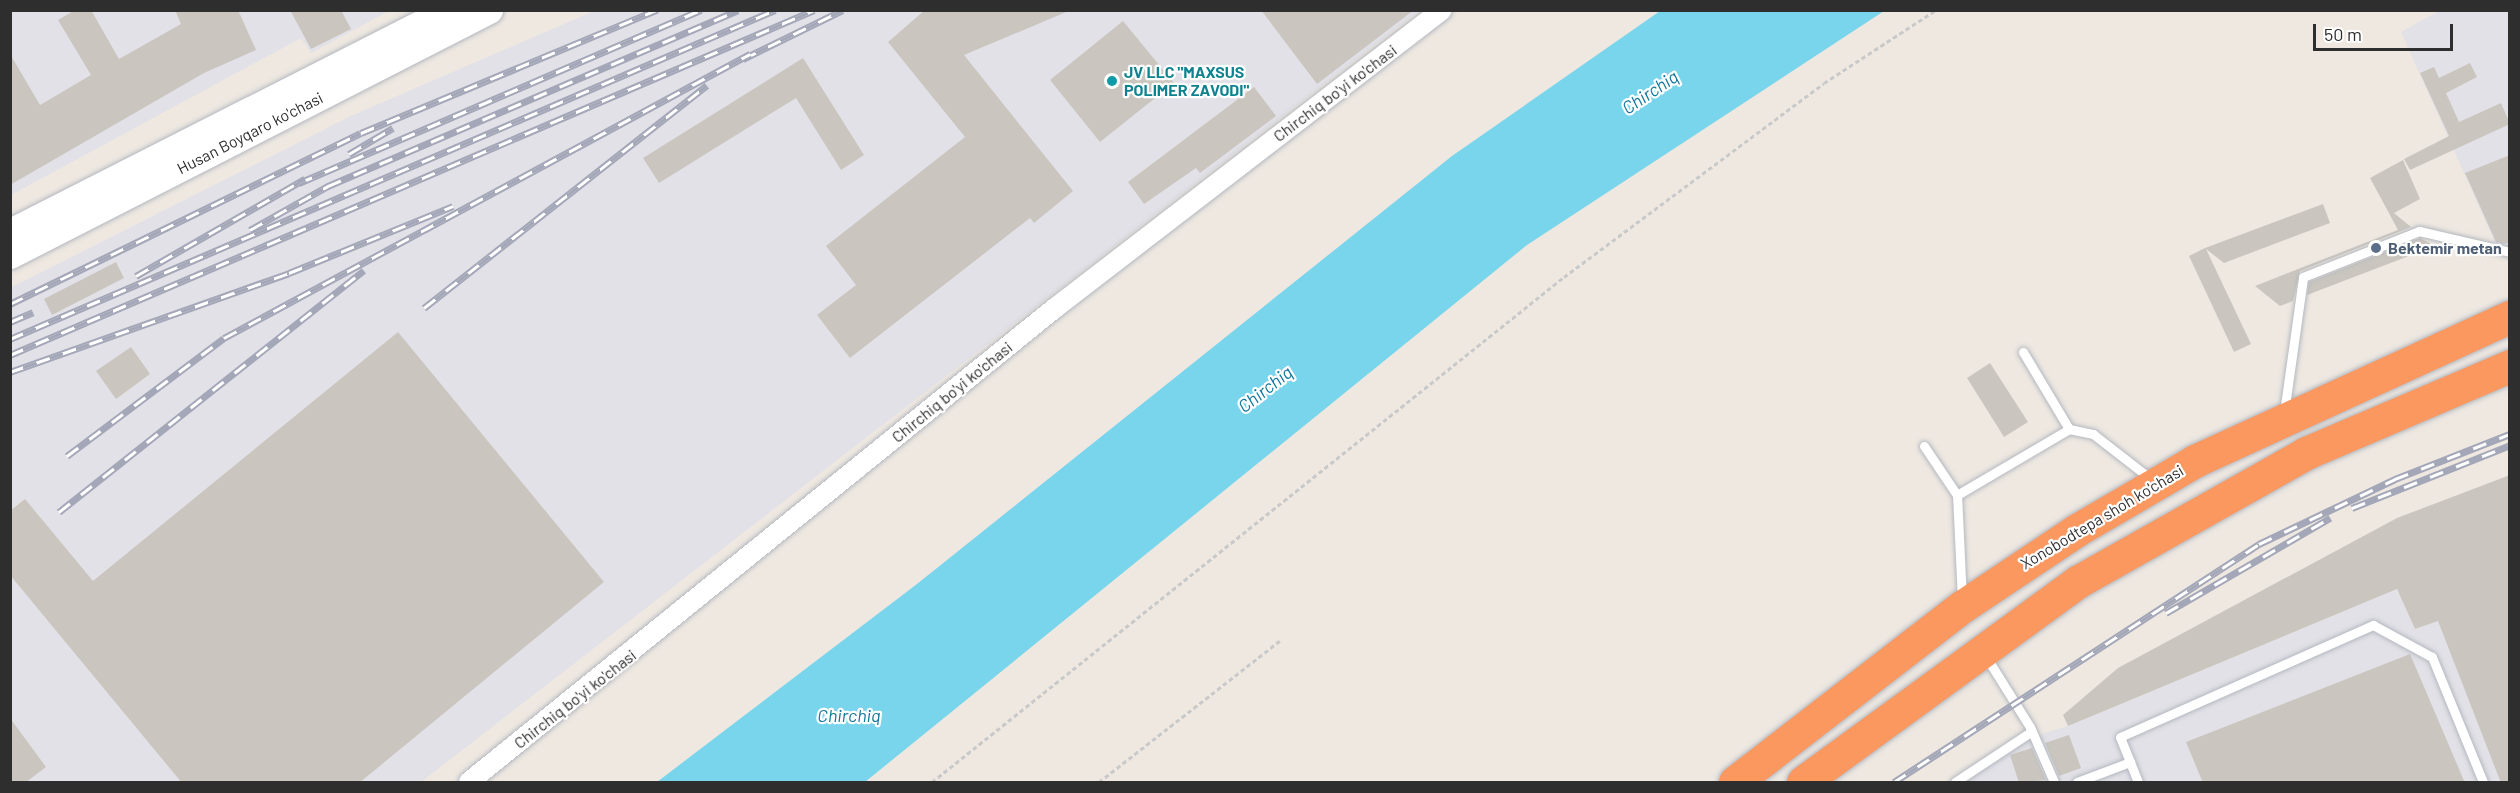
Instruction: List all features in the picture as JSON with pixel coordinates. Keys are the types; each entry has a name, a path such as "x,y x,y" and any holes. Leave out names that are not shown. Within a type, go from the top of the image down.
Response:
{"highway":[{"name":"Xonobodtepa shoh ko'chasi","path":"1734,783 1963,606 2156,483 2283,418 2510,317"},
{"path":"1803,783 1981,648 2079,581 2217,501 2306,453 2510,366"}],"main road":[{"name":"Husan Boyqaro ko'chasi","path":"10,232 447,10"},
{"name":"Husan Boyqaro ko'chasi","path":"10,255 489,10"}],"street":[{"name":"Chirchiq bo'yi ko'chasi","path":"469,783 1054,308 1442,10"}],"lane":[{"path":"2283,418 2303,277 2419,231 2510,252"},
{"path":"2023,352 2069,429"},
{"path":"1958,495 2069,429 2093,434 2156,483"},
{"path":"1924,446 1958,495 1963,606"},
{"path":"2138,783 2120,737 2373,625 2432,657 2483,783"},
{"path":"1981,648 2032,731 2054,783"},
{"path":"1955,783 2032,731"},
{"path":"2077,783 2130,762"}],"path":[{"path":"932,783 1564,278 1824,82 1936,10"},
{"path":"1099,783 1281,640"}],"shaded area":[{"path":"11,11 389,11 311,53 301,38 11,195"},
{"path":"594,11 1418,11 421,782 11,782 10,288 351,116"},
{"path":"2439,11 2509,11 2509,250 2497,247 2401,32"},
{"path":"2397,589 2415,629 2509,593 2509,782 1959,782 2003,746 2068,726"}],"water":[{"name":"Chirchiq","path":"1660,11 1884,11 1527,245 865,782 657,782 917,584 1452,156"}],"building":[{"path":"75,10 91,10 119,59 181,24 175,10 238,10 256,50 204,73 10,185 10,54 40,105 91,75 58,20"},
{"path":"290,10 341,10 351,29 311,49"},
{"path":"925,10 1071,10 964,55 1073,191 1034,223 1030,218 850,358 817,315 856,285 826,246 965,137 888,42"},
{"path":"1261,10 1414,10 1317,84"},
{"name":"JV LLC \"MAXSUS POLIMER ZAVODI\"","path":"1123,21 1174,83 1100,142 1050,80"},
{"path":"803,58 864,155 841,170 796,98 659,183 643,158"},
{"path":"2470,63 2477,77 2446,93 2459,122 2501,103 2510,124 2410,170 2404,159 2449,136 2420,73 2434,67 2439,78"},
{"path":"1254,87 1276,116 1200,173 1196,168 1144,204 1128,182"},
{"path":"2510,155 2510,242 2504,244 2496,242 2465,173"},
{"path":"2403,160 2420,199 2394,213 2411,227 2300,271 2293,301 2280,306 2255,286 2398,230 2370,178"},
{"path":"2323,204 2330,223 2224,263 2206,249 2251,344 2234,352 2189,256 2205,248"},
{"path":"2420,238 2435,246 2307,295 2309,282"},
{"path":"116,262 124,278 52,315 44,299"},
{"path":"398,332 604,582 359,783 182,783 10,575 10,511 25,499 93,581"},
{"path":"131,347 150,374 116,399 96,371"},
{"path":"1990,363 2028,422 2004,437 1967,378"},
{"path":"2510,475 2510,783 2501,783 2438,621 2415,629 2397,589 2068,726 2063,715 2118,668 2397,518"},
{"path":"2410,654 2465,783 2203,783 2186,742"},
{"path":"10,718 46,767 25,783 10,783"},
{"path":"2069,735 2081,768 2059,776 2045,743"},
{"path":"2032,748 2046,780 2019,783 2010,755"}],"railway":[{"path":"10,304 361,133 657,10"},
{"path":"299,183 701,10"},
{"path":"250,230 328,186 738,10"},
{"path":"10,339 775,10"},
{"path":"10,355 814,10"},
{"path":"743,59 843,10"},
{"path":"67,456 224,338 750,54"},
{"path":"424,308 707,85"},
{"path":"349,154 393,128"},
{"path":"136,276 305,179"},
{"path":"10,372 289,273 453,206"},
{"path":"59,512 364,270"},
{"path":"10,322 33,312"},
{"path":"1894,782 2259,544 2395,479 2510,434"},
{"path":"2352,508 2510,445"},
{"path":"2166,613 2330,518"}],"place":[{"name":"JV LLC \"MAXSUS POLIMER ZAVODI\"","path":"1112,81"},
{"name":"Bektemir metan","path":"2376,248"}]}
